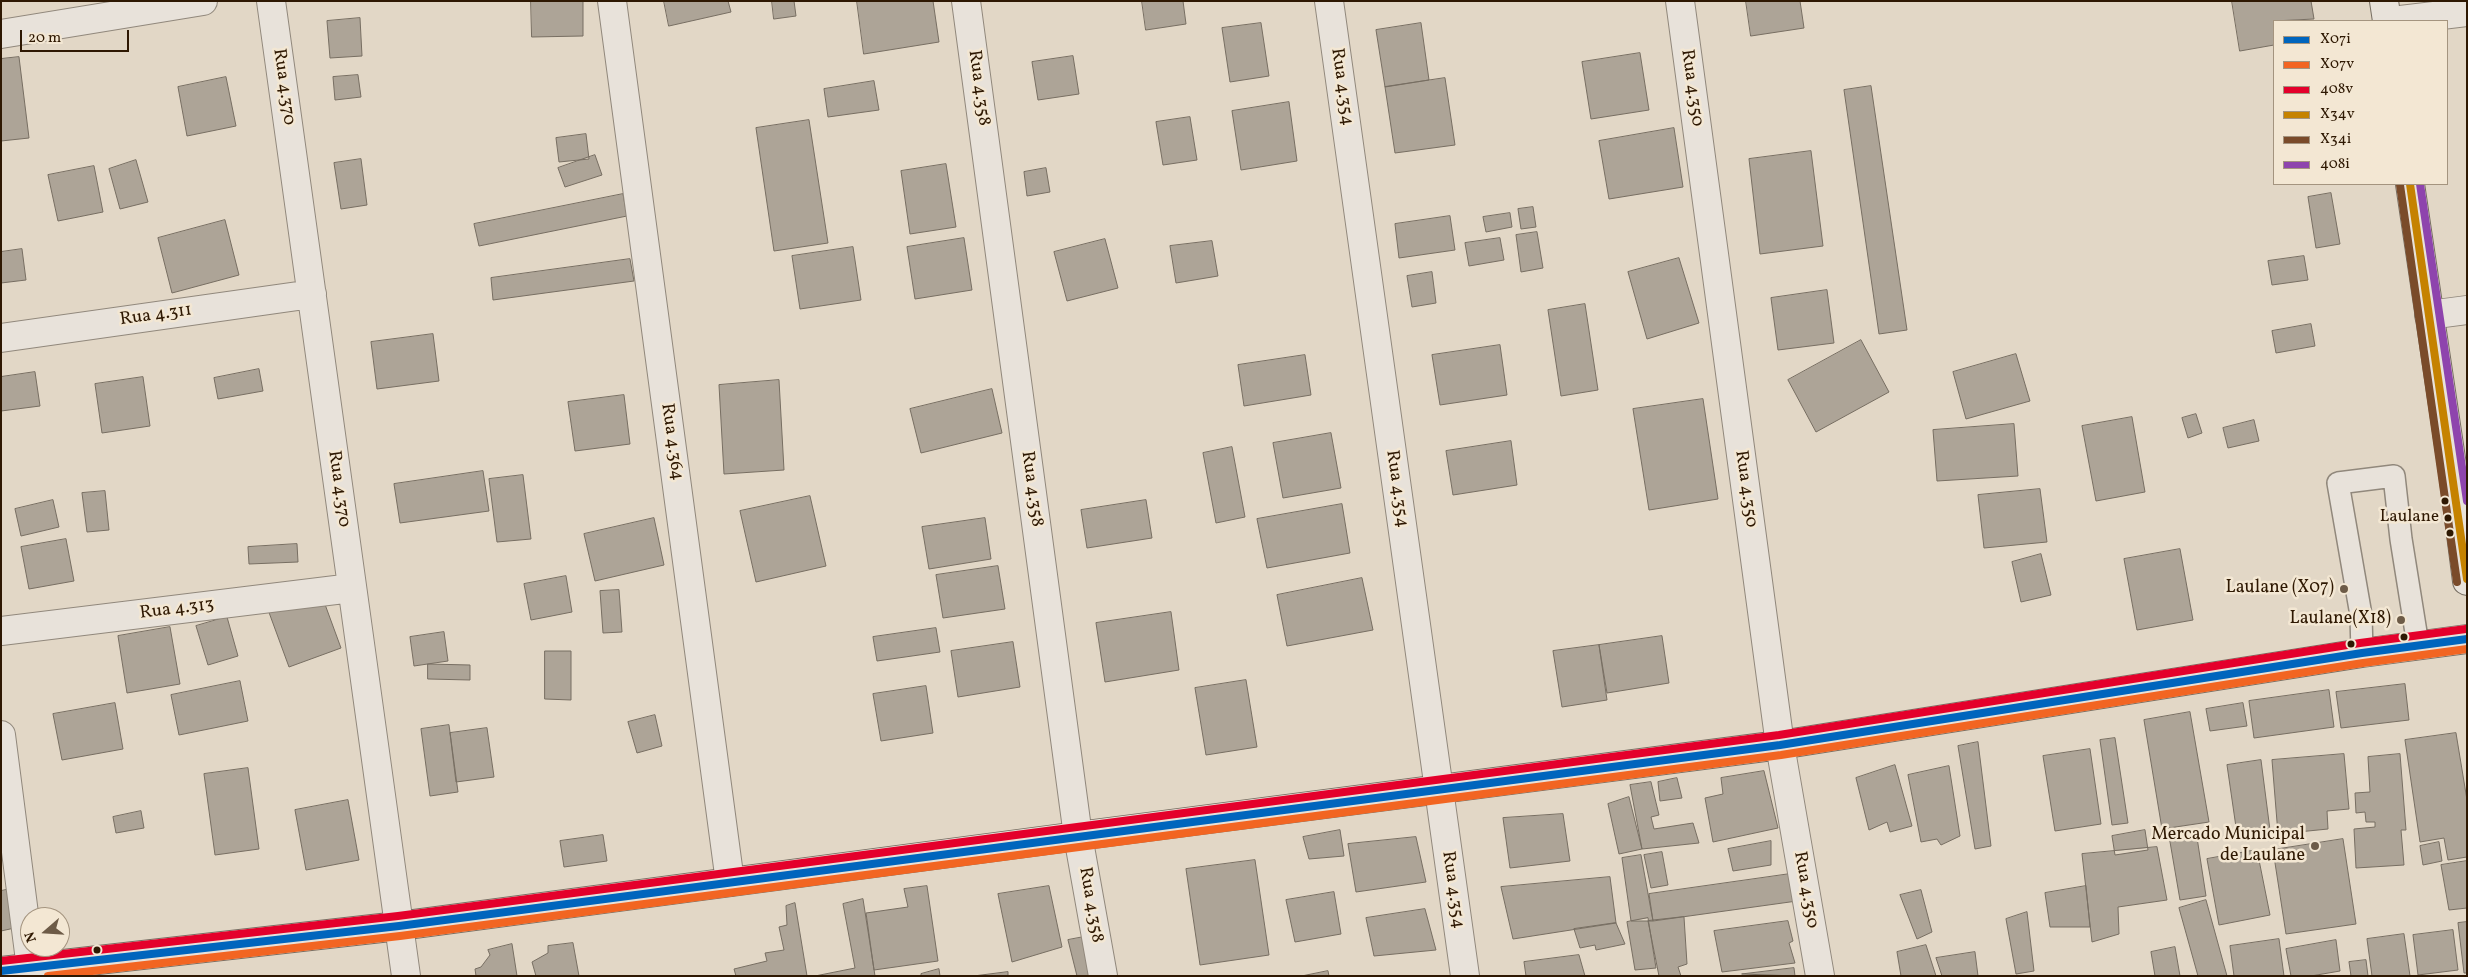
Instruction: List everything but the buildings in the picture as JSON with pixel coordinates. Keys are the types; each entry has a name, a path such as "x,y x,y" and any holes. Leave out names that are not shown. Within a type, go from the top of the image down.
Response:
{"street":[{"path":"1,34 202,1"},
{"name":"Rua 4.370","path":"271,1 406,976"},
{"name":"Rua 4.364","path":"612,1 730,882"},
{"name":"Rua 4.358","path":"966,1 1078,836 1103,976"},
{"name":"Rua 4.354","path":"1329,1 1465,976"},
{"name":"Rua 4.350","path":"1680,1 1780,745 1820,976"},
{"path":"2384,1 2387,20"},
{"path":"2400,20 2467,12"},
{"path":"2410,185 2453,472 2467,581"},
{"name":"Rua 4.311","path":"1,338 312,294"},
{"path":"2429,315 2467,310"},
{"name":"Rua 4.313","path":"1,631 352,588"},
{"path":"1,971 31,971 399,926 1780,745 2362,653 2467,639"},
{"path":"1,735 31,971"}],"lane":[{"path":"2362,653 2361,615 2338,482 2394,476 2401,539 2418,646"}],"transit line":[{"name":"X34i","path":"2400,185 2457,582"},
{"name":"X34v","path":"2410,185 2467,579"},
{"name":"408i","path":"2420,185 2467,501"},
{"name":"408v","path":"1,961 398,916 1779,735 2360,643 2466,629"},
{"name":"X07i","path":"1,971 399,926 1780,745 2362,653 2467,639"},
{"name":"X07v","path":"48,976 400,936 1781,755 2363,663 2467,649"}],"place":[{"name":"Laulane","path":"2448,518"},
{"name":"Laulane (X07)","path":"2344,589"},
{"name":"Laulane(X18)","path":"2401,620"},
{"name":"Mercado Municipal de Laulane","path":"2315,846"}]}
